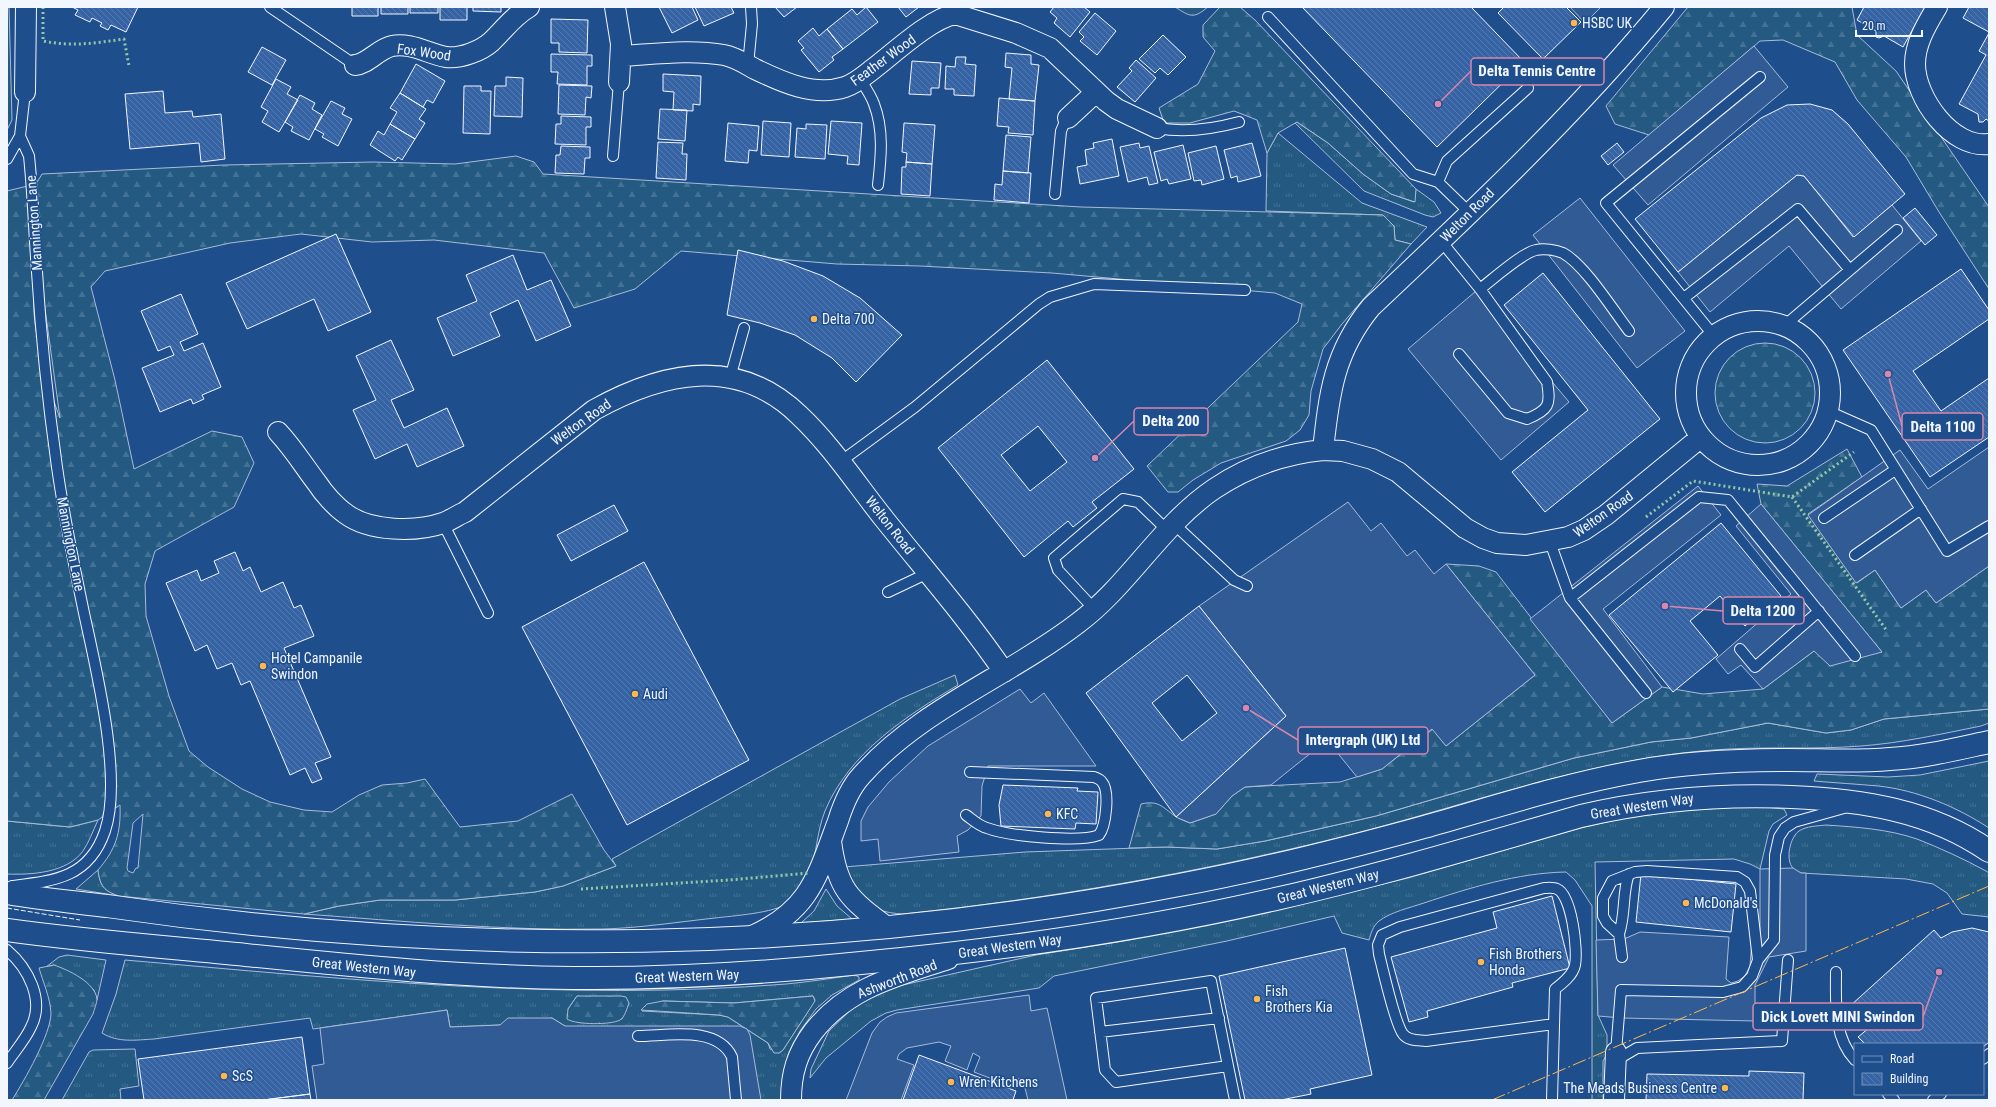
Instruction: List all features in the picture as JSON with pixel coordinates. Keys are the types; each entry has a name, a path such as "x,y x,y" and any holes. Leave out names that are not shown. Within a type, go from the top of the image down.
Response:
{"main road":[{"path":"7,893 238,924 363,934 508,941 595,942 746,938 887,927 1040,909 1186,884 1382,838 1578,785 1642,770 1736,761 1887,760 1946,752 1989,742"},
{"name":"Great Western Way","path":"7,930 435,974 560,978 732,974 796,970 972,951 1102,932 1281,898 1421,861 1581,816 1619,807 1673,800 1746,796 1834,799 1864,803 1900,810 1927,819 1965,835 1989,851"}],"street":[{"path":"25,92 26,7"},
{"name":"Fox Wood","path":"355,65 361,65 378,52 393,46 405,46 447,57 457,57 473,52 492,41 511,21 529,7"},
{"path":"615,7 619,25 622,56 619,82"},
{"name":"Welton Road","path":"1323,450 1328,401 1337,367 1349,338 1360,321 1371,307 1470,213 1592,90 1664,7"},
{"path":"1937,7 1917,46 1915,64 1921,91 1935,115 1948,128 1964,139 1980,145 1989,144"},
{"name":"Feather Wood","path":"622,56 710,53 727,56 788,84 816,90 845,87 860,79 933,24 955,10 1016,33 1050,48 1068,63 1096,92 1117,109 1157,128"},
{"path":"1068,118 1096,92"},
{"path":"1766,321 1784,326 1802,336 1816,351 1826,370 1830,390 1828,411 1819,432 1804,450 1784,461 1761,466 1738,464 1717,454 1700,438 1689,418 1685,396 1688,373 1698,352 1714,336 1730,326 1747,322 1766,321"},
{"name":"Welton Road","path":"278,432 294,451 317,484 346,514 361,522 390,529 416,528 443,523 465,512 594,410 643,386 671,378 691,375 730,378 759,386 799,414 840,462 964,616 1004,672"},
{"name":"Welton Road","path":"746,938 767,929 782,920 804,899 819,874 850,791 859,778 873,763 912,730 1044,647 1095,610 1171,527 1214,489 1252,467 1275,458 1296,453 1323,450 1343,451 1372,459 1398,472 1465,528 1483,538 1497,543 1519,545 1550,542 1574,535 1600,519 1700,438"},
{"path":"831,841 837,870 843,886 854,902 887,927"},
{"name":"Ashworth Road","path":"791,1100 794,1068 803,1048 817,1028 840,1004 849,997 879,983 972,951"},
{"path":"1614,1100 1615,1056"}],"lane":[{"path":"270,7 355,65"},
{"path":"748,65 752,24 751,7"},
{"path":"1268,17 1413,174 1438,182 1470,213"},
{"path":"1714,336 1606,203 1760,77"},
{"path":"860,79 874,103 878,119 881,155 878,185"},
{"path":"613,156 619,82"},
{"path":"1438,182 1447,161 1528,88"},
{"path":"7,159 20,136 25,92"},
{"path":"1055,194 1061,131 1068,118"},
{"path":"1157,128 1168,130 1201,129 1239,122"},
{"name":"Mannington Lane","path":"7,887 56,880 74,872 84,864 94,852 105,832 110,794 109,755 102,704 68,535 57,467 43,351 29,156 20,136"},
{"path":"1684,298 1798,209 1850,270"},
{"path":"1784,326 1897,230"},
{"path":"1441,241 1480,288 1547,382 1550,396 1548,407 1540,414 1527,420 1508,413 1459,354"},
{"path":"1480,288 1526,255 1536,250 1550,250 1563,253 1579,267 1629,331"},
{"path":"840,462 915,407 1039,304 1050,297 1094,284 1245,290"},
{"path":"730,378 744,328"},
{"path":"1828,411 1871,430 1947,551 1989,526"},
{"path":"1824,518 1895,470"},
{"path":"1570,598 1699,497 1728,500 1855,656"},
{"path":"1095,610 1058,570 1054,558 1123,498 1138,502 1171,527 1234,580 1247,586"},
{"path":"1855,555 1921,510"},
{"path":"443,523 488,613"},
{"path":"1550,542 1570,598 1646,693"},
{"path":"888,592 928,573"},
{"path":"1740,649 1755,667 1819,611"},
{"path":"966,815 984,828 1014,835 1083,839 1099,835 1104,825 1105,787 1099,779 1094,777 970,772"},
{"path":"1788,960 1782,1041 1637,1048 1615,1056 1621,990 1730,992 1742,987 1748,982 1758,960 1774,940 1775,855 1781,832 1794,822 1811,816 1864,803"},
{"path":"1619,934 1607,924 1602,916 1603,898 1612,881 1629,874 1647,871 1737,877 1742,879 1750,891 1758,960"},
{"path":"1622,957 1619,934 1624,918 1625,892 1629,874"},
{"path":"1552,1100 1555,989 1567,980 1575,966 1576,951 1571,913 1564,895 1556,888 1544,888 1400,927 1382,935 1378,945 1381,961 1400,1028 1403,1034 1411,1040 1426,1041 1554,1024"},
{"path":"7,950 21,964 29,977 34,991 35,1015 32,1027 7,1063"},
{"path":"1836,972 1837,1023 1848,1054 1854,1059"},
{"path":"1228,1066 1116,1082 1105,1070 1096,998 1211,981 1235,1100"},
{"path":"1100,1032 1219,1018"},
{"path":"638,1036 701,1035 719,1041 729,1051 732,1057 736,1100"}],"green space":[{"path":"7,7 9,7 12,120 7,130"},
{"path":"1175,7 1208,7 1195,15 1189,15"},
{"path":"1220,7 1240,7 1255,20 1416,189 1415,202 1391,194 1363,174 1328,143 1297,122 1278,133 1267,153 1257,120 1234,111 1190,123 1164,123 1159,108 1198,84 1215,51 1203,37 1203,25"},
{"path":"1688,7 1852,7 1857,35 1896,71 1989,207 1989,289 1939,212 1906,157 1857,100 1835,62 1783,40 1760,41 1649,135 1615,124 1606,106"},
{"path":"1297,122 1328,143 1363,174 1391,194 1414,202 1416,189 1434,202 1441,213 1433,217 1425,215 1364,191 1295,123"},
{"path":"1278,133 1362,203 1427,227 1411,244 1395,240 1394,226 1382,215 1266,211 1267,153"},
{"path":"516,156 534,162 543,174 1081,207 1383,215 1394,226 1395,240 1411,244 1342,324 1323,349 1311,391 1309,415 1300,430 1286,441 1221,463 1193,480 1178,492 1168,492 1147,466 1298,322 1302,304 1275,293 1052,273 920,266 837,264 681,251 635,289 574,308 544,253 434,240 372,242 301,234 230,243 105,271 91,287 115,380 134,469 212,431 242,437 254,463 234,507 155,551 145,584 146,616 169,696 189,751 208,767 242,789 270,802 304,810 332,812 359,795 382,785 407,783 425,779 460,827 518,821 572,794 604,850 616,866 563,886 535,892 455,900 380,900 339,906 304,914 119,896 114,894 106,890 102,884 98,870 109,855 116,840 120,824 120,805 98,820 70,827 7,821 7,191 36,184 42,174 224,165 374,162 455,164","holes":["39,265 60,418 46,377 38,344 34,301","143,814 138,868 136,868 133,873 128,871 127,868 133,823"]},
{"path":"1765,343 1784,347 1801,357 1811,374 1815,393 1811,412 1801,429 1784,439 1765,443 1746,439 1729,429 1719,412 1715,393 1719,374 1729,357 1746,347"},
{"path":"1847,449 1862,477 1808,514 1857,583 1875,570 1901,608 1926,590 1936,603 1989,566 1989,709 1884,719 1851,730 1826,733 1768,723 1691,738 1651,742 1574,758 1376,816 1265,841 1217,849 1166,847 1129,848 1141,804 1152,803 1160,805 1178,818 1190,823 1216,814 1232,796 1245,787 1340,782 1382,769 1433,729 1446,746 1535,675 1446,564 1479,566 1496,572 1612,723 1662,687 1703,694 1763,689 1814,651 1882,652 1761,504 1757,484 1787,486"},
{"path":"955,675 958,685 899,723 864,754 849,771 835,790 825,811 820,826 810,872 803,884 787,903 773,909 764,912 742,915 645,926 603,929 491,927 304,914 339,906 380,900 455,900 535,892 563,886 616,866 612,859 900,699"},
{"path":"1989,709 1989,723 1981,726 1891,743 1843,747 1750,748 1698,751 1623,763 1529,785 1369,830 1284,851 1122,884 1012,901 903,914 890,913 872,906 860,895 844,867 1025,852 1166,847 1217,849 1265,841 1376,816 1574,758 1651,742 1691,738 1768,723 1826,733 1851,730 1884,719"},
{"path":"1989,761 1989,828 1964,813 1907,791 1878,786 1814,781 1817,774 1888,777 1920,775"},
{"path":"1755,806 1784,809 1787,815 1773,824 1769,831 1760,869 1734,859 1595,862 1598,1015 1607,1035 1607,1054 1603,1061 1603,1100 1592,1100 1592,906 1575,880 1566,872 1511,878 1458,892 1400,910 1379,921 1371,932 1369,940 1342,933 1334,916 1227,941 1054,976 1039,988 897,1010 886,1013 871,1021 826,1058 810,1078 811,1069 829,1031 860,1001 894,987 1036,955 1129,940 1271,911 1408,878 1580,828 1620,819 1675,811"},
{"path":"98,820 83,851 68,864 37,873 7,874 7,821 70,827"},
{"path":"1826,825 1872,829 1917,839 1986,871 1989,873 1989,917 1962,914 1947,893 1933,884 1906,879 1801,873 1793,868 1789,860 1789,854 1791,843 1796,834 1805,828"},
{"path":"98,870 100,880 106,890 119,896 76,889"},
{"path":"826,889 837,906 852,919 801,923 814,911"},
{"path":"67,955 106,960 97,1000 94,990 54,965 46,967 59,957"},
{"path":"125,960 373,981 455,986 620,991 703,989 786,984 855,975 859,977 859,980 832,995 816,1009 800,1031 785,1067 782,1100 747,1100 565,1026 552,1018 500,1025 450,1027 447,1010 313,1029 310,1018 154,1039 121,1040 102,1033 116,994","holes":["577,996 629,1003 622,1019 568,1009","813,996 815,1000 783,1050 779,1053 770,1049 768,1043 728,1017 719,1015 642,1011 663,1001 734,1003"]},
{"path":"54,965 73,973 91,987 97,999 93,1014 44,1100 12,1100 36,1057 47,1033 51,1013 39,968"},
{"path":"577,996 621,996 626,997 629,1003 625,1015 622,1019 616,1022 585,1023 571,1021 567,1019 568,1009"},
{"path":"813,996 815,1001 783,1050 779,1053 774,1053 768,1043 728,1017 719,1015 641,1010 647,1004 663,1001 734,1003"},
{"path":"135,1049 139,1086 120,1089 121,1100 62,1100 89,1052 93,1050"}],"shaded area":[{"path":"1570,7 1601,7 1585,23"},
{"path":"1754,46 1788,87 1648,205 1613,165"},
{"path":"1797,175 1804,176 1853,237 1892,205 1921,241 1841,309 1789,246 1710,312 1678,272"},
{"path":"1580,198 1685,331 1637,368 1533,235"},
{"path":"1476,291 1569,402 1501,460 1408,349"},
{"path":"1989,447 1989,566 1936,603 1926,590 1901,608 1875,570 1856,583 1808,515 1900,450 1928,489"},
{"path":"1698,486 1721,515 1603,609 1662,687 1612,723 1530,619"},
{"path":"1348,502 1371,531 1381,523 1407,556 1415,550 1434,574 1446,564 1535,675 1446,746 1432,729 1382,769 1357,777 1327,740 1271,785 1245,787 1232,796 1216,814 1190,823 1176,817 1286,716 1199,606"},
{"path":"1761,504 1882,652 1830,666 1814,651 1763,689 1741,665 1728,674 1716,659 1791,594 1736,526"},
{"path":"1020,689 1031,703 1044,693 1096,766 988,766 982,786 981,816 968,830 957,836 959,852 880,861 878,839 861,841 861,821 868,807 889,782 928,746"},
{"path":"1793,868 1801,873 1806,873 1806,951 1769,957 1755,985 1755,1021 1622,1018 1598,1016 1596,940 1624,939 1640,932 1729,937 1726,979 1731,983 1738,981 1745,976 1750,966 1752,940 1760,939 1760,869"},
{"path":"1029,995 1031,1011 1047,1008 1067,1100 1028,1100 1024,1084 1019,1078 1016,1088 974,1072 980,1057 973,1053 967,1070 945,1061 951,1046 939,1042 907,1048 899,1054 897,1059 914,1065 901,1100 846,1100 872,1033 880,1022 887,1017 896,1013"},
{"path":"447,1010 450,1027 500,1025 508,1018 552,1018 565,1026 740,1026 747,1029 750,1035 761,1100 317,1100 312,1066 324,1064 320,1028"}],"building":[{"path":"72,7 138,7 126,32 111,25 108,30 100,26 102,23 92,18 90,22 75,15 78,10"},
{"path":"352,7 378,7 378,16 352,16"},
{"path":"381,7 408,7 408,14 381,14"},
{"path":"410,7 438,7 438,13 410,13"},
{"path":"440,7 467,7 467,20 440,20"},
{"path":"473,7 501,7 501,12 473,11"},
{"path":"659,7 692,7 698,20 672,33"},
{"path":"695,7 731,7 734,13 704,26"},
{"path":"775,7 797,7 784,17"},
{"path":"866,7 878,22 843,49 827,29 852,9 857,15"},
{"path":"898,7 919,7 906,17"},
{"path":"1054,7 1084,7 1090,12 1070,37 1054,23 1057,18 1050,12"},
{"path":"1302,7 1471,7 1524,62 1437,147"},
{"path":"1504,7 1566,7 1581,22 1543,59 1498,13"},
{"path":"1864,7 1925,7 1903,47 1884,36 1879,38 1876,37 1876,31 1857,20"},
{"path":"1969,7 1989,7 1989,32 1963,18"},
{"path":"1095,13 1116,31 1097,55 1080,41 1084,37 1079,32"},
{"path":"551,19 588,20 587,53 559,52 559,43 551,43"},
{"path":"813,28 819,36 827,29 843,49 832,57 834,60 819,72 801,50 804,48 798,41"},
{"path":"1989,33 1989,121 1986,119 1983,122 1979,122 1978,114 1959,104 1986,55 1979,51"},
{"path":"1163,35 1186,57 1168,75 1160,68 1155,73 1139,59"},
{"path":"262,47 286,60 272,85 248,72"},
{"path":"1006,53 1031,55 1031,64 1039,65 1035,101 1009,99 1012,68 1005,67"},
{"path":"551,54 592,55 592,66 587,66 587,85 557,84 558,72 551,72"},
{"path":"956,57 966,57 965,64 976,65 974,96 954,95 954,89 945,89 946,66 955,67"},
{"path":"1136,60 1156,78 1135,102 1117,87 1132,71 1129,68"},
{"path":"912,61 941,63 939,88 931,88 931,95 909,94"},
{"path":"416,64 445,81 433,103 427,100 423,107 400,93"},
{"path":"663,74 701,76 700,105 693,104 693,111 673,110 674,92 663,91"},
{"path":"506,77 523,78 522,117 494,116 495,86 506,86"},
{"path":"276,79 291,87 287,94 298,100 279,132 262,122 268,111 261,107"},
{"path":"559,85 592,86 591,98 586,97 585,115 558,114"},
{"path":"464,86 481,86 481,91 491,91 490,134 463,133"},
{"path":"163,91 165,113 192,111 193,117 221,114 225,159 201,162 199,143 130,149 125,94"},
{"path":"400,93 426,109 419,119 425,123 415,139 390,124 397,112 390,108"},
{"path":"300,95 315,103 312,109 322,115 309,140 291,131 293,127 285,122"},
{"path":"999,98 1035,101 1033,135 1008,133 1009,127 997,126"},
{"path":"331,101 345,108 342,114 352,119 338,146 322,137 324,134 315,129"},
{"path":"1810,104 1832,110 1848,124 1905,194 1854,237 1804,176 1797,175 1678,272 1635,219 1761,118 1787,105"},
{"path":"660,109 687,110 685,141 658,139"},
{"path":"561,116 591,117 591,127 586,127 586,145 555,144 556,124 561,124"},
{"path":"763,121 791,123 789,157 761,155"},
{"path":"831,121 862,123 859,165 847,164 848,156 828,154"},
{"path":"728,123 759,126 757,151 749,150 748,163 725,161"},
{"path":"904,123 935,125 932,164 906,162 907,153 902,152"},
{"path":"390,124 415,139 402,160 398,157 395,161 370,145 378,131 384,135"},
{"path":"806,124 827,125 825,159 795,157 797,128 806,129"},
{"path":"1006,135 1031,137 1028,173 1003,171"},
{"path":"1112,139 1119,176 1080,184 1077,167 1087,165 1085,150 1094,148 1093,143"},
{"path":"658,142 683,143 682,154 687,154 686,180 656,178"},
{"path":"1139,143 1140,148 1149,146 1158,183 1149,185 1147,177 1128,182 1120,147"},
{"path":"1252,143 1261,176 1238,182 1237,176 1231,178 1224,150"},
{"path":"1617,143 1624,152 1608,165 1601,156"},
{"path":"1183,145 1191,179 1169,184 1167,179 1161,181 1154,152"},
{"path":"561,146 590,147 590,158 585,158 584,174 555,173 556,155 560,155"},
{"path":"1216,146 1224,179 1202,185 1201,180 1194,181 1188,153"},
{"path":"906,162 932,164 930,196 901,194 902,167 906,167"},
{"path":"1003,171 1031,173 1029,203 994,200 995,184 1002,185"},
{"path":"1915,208 1937,235 1925,245 1903,218"},
{"path":"336,234 371,312 328,331 314,299 247,329 226,283"},
{"name":"Delta 700","path":"738,250 783,261 823,276 860,298 902,335 856,382 832,358 795,335 760,323 727,315"},
{"path":"513,255 527,290 551,280 571,326 536,341 518,300 490,313 500,336 453,356 437,318 477,301 466,275"},
{"path":"1961,269 1989,310 1989,319 1913,371 1941,411 1989,378 1989,437 1930,477 1843,350"},
{"path":"1543,273 1660,419 1545,512 1512,472 1588,410 1504,305"},
{"path":"181,294 198,334 180,342 184,351 203,343 221,387 202,395 204,399 193,404 191,399 160,412 142,368 174,355 170,346 158,351 141,311"},
{"path":"391,340 414,390 391,400 404,428 447,408 464,446 417,467 407,444 375,459 353,410 376,400 356,356"},
{"path":"1047,360 1134,469 1092,502 1097,508 1073,527 1068,521 1024,557 938,448","holes":["1038,426 1067,462 1030,491 1001,455"]},
{"path":"614,505 628,531 571,561 557,535"},
{"path":"1721,523 1781,596 1745,626 1720,596 1690,621 1718,655 1673,692 1609,615"},
{"name":"Hotel Campanile Swindon","path":"235,552 243,571 250,567 261,592 283,582 294,608 301,605 314,636 284,648 331,757 315,763 322,779 312,783 305,768 290,775 250,681 241,685 232,663 217,669 207,645 195,651 166,583 197,570 201,581 219,573 214,561"},
{"name":"Audi","path":"644,562 749,760 627,825 522,627"},
{"path":"1199,606 1286,716 1176,817 1086,693","holes":["1187,675 1217,713 1182,741 1152,703"]},
{"name":"KFC","path":"1003,785 1078,788 1077,791 1098,792 1096,824 1076,823 1075,829 1001,826 999,805"},
{"name":"McDonald's","path":"1641,874 1736,884 1731,932 1636,922"},
{"name":"Fish Brothers Honda","path":"1552,896 1570,968 1512,983 1513,987 1427,1011 1428,1017 1409,1022 1391,957 1497,928 1493,912"},
{"path":"1972,928 1989,932 1989,1042 1984,1046 1984,1043 1864,1043 1858,1037 1869,1028 1850,1006 1934,930 1941,938 1952,932"},
{"path":"1345,948 1372,1075 1310,1089 1311,1094 1281,1100 1245,1100 1219,976"},
{"name":"ScS","path":"302,1037 310,1094 263,1100 144,1100 138,1059"},
{"name":"Wren Kitchens","path":"919,1055 1016,1091 1013,1100 903,1100"},
{"name":"The Meads Business Centre","path":"1749,1071 1804,1073 1803,1100 1646,1100 1647,1074 1749,1076"},
{"path":"310,1094 311,1100 263,1100"}],"hedge":[{"path":"43,7 43,41 74,44 124,39 129,66"},
{"path":"1646,517 1693,481 1792,497 1854,452"},
{"path":"1792,497 1887,631"},
{"path":"581,889 729,880 809,873"}],"fence":[{"path":"7,908 80,920"}],"power":[{"path":"1492,1100 1989,886"}],"place":[{"name":"HSBC UK","path":"1574,23"},
{"name":"Delta Tennis Centre","path":"1438,104"},
{"name":"Delta 700","path":"814,319"},
{"name":"Delta 1100","path":"1888,374"},
{"name":"Delta 200","path":"1095,458"},
{"name":"Delta 1200","path":"1665,606"},
{"name":"Hotel Campanile Swindon","path":"263,666"},
{"name":"Audi","path":"635,694"},
{"name":"Intergraph (UK) Ltd","path":"1246,708"},
{"name":"KFC","path":"1048,814"},
{"name":"McDonald's","path":"1686,903"},
{"name":"Fish Brothers Honda","path":"1481,962"},
{"name":"Dick Lovett MINI Swindon","path":"1939,972"},
{"name":"Fish Brothers Kia","path":"1257,999"},
{"name":"ScS","path":"224,1076"},
{"name":"Wren Kitchens","path":"951,1082"},
{"name":"The Meads Business Centre","path":"1725,1088"}]}
